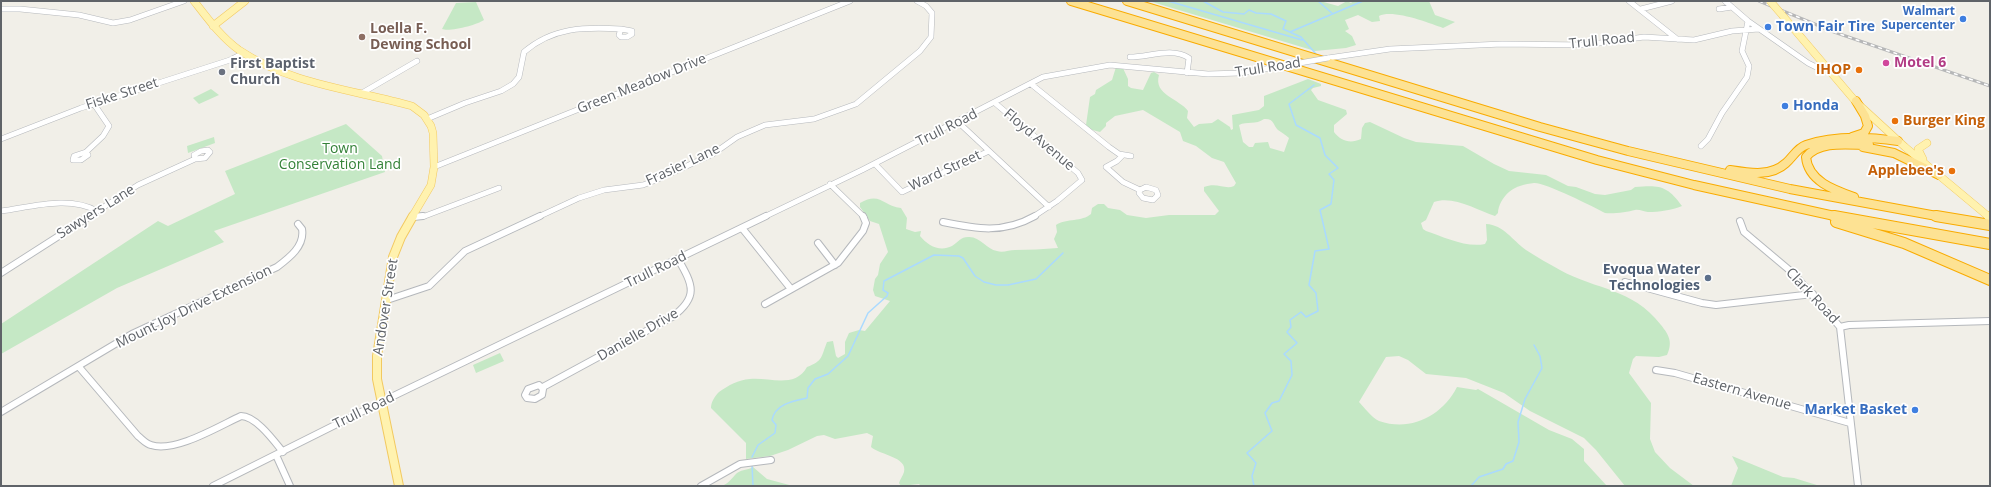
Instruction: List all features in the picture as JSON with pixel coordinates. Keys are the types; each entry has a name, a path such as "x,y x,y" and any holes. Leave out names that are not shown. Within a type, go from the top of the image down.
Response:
{"highway":[{"path":"1071,1 1533,142 1631,169 1729,193 1873,224 1990,244"},
{"path":"1127,1 1568,135 1740,178 1912,213 1990,225"},
{"path":"1568,135 1682,161 1735,171 1756,173 1781,166 1806,145 1859,136 1867,129 1865,116 1856,101"},
{"path":"1840,140 1878,139 1898,141"},
{"path":"1898,141 1885,144 1825,147 1813,150 1806,157 1807,166 1817,178 1834,189 1862,200 1912,213"},
{"path":"1855,146 1890,150 1908,157 1939,175"},
{"path":"1729,193 1874,233 1932,254 1990,280"}],"main road":[{"path":"194,1 213,26 244,53 270,68 296,77 412,106 427,119"},
{"path":"213,26 245,1"},
{"path":"1770,1 1825,68 1856,101 1898,141 1990,218"},
{"name":"Andover Street","path":"399,486 377,379 377,356 393,257 401,237 431,185 434,167 433,133 427,119"},
{"path":"1927,143 1920,146 1919,153 1939,175"}],"street":[{"path":"1,9 20,8 79,15 116,23 130,20 184,1"},
{"name":"Green Meadow Drive","path":"434,167 850,1"},
{"name":"Frasier Lane","path":"387,300 429,286 465,251 579,198 604,190 638,186 656,180 714,154 737,138 765,124 814,119 856,104 920,51 929,40 932,13 926,6 917,1"},
{"path":"1629,1 1677,39"},
{"path":"1640,9 1672,1"},
{"path":"1725,1 1748,21 1810,65 1825,68"},
{"path":"1718,9 1732,7"},
{"path":"1700,146 1706,142 1721,114 1741,87 1749,72 1749,67 1742,53 1745,29 1748,21"},
{"path":"427,119 465,103 501,91 513,84 519,77 524,52 539,40 582,27 621,29"},
{"name":"Trull Road","path":"213,486 381,402 830,184 875,164 1031,84 1050,76 1110,65 1187,73 1235,74 1386,49 1502,44 1591,44 1618,39 1644,37 1700,39 1745,29 1759,29"},
{"name":"Fiske Street","path":"1,139 94,104 230,60 244,53"},
{"path":"1130,56 1139,58 1183,54 1189,58 1187,73"},
{"path":"362,93 417,61"},
{"path":"1031,84 1109,147 1123,156 1131,156"},
{"name":"Floyd Avenue","path":"995,103 1078,173 1082,180 1069,193 1049,207"},
{"path":"86,152 103,136 109,126 94,104"},
{"path":"943,222 1006,228 1019,224 1049,207 958,122"},
{"name":"Ward Street","path":"875,164 902,192 989,151"},
{"path":"1123,156 1106,168 1123,182 1140,190"},
{"name":"Sawyers Lane","path":"1,273 138,185 195,159"},
{"path":"765,304 835,265 863,231 866,220 830,184"},
{"path":"413,217 425,216 499,188"},
{"path":"1,211 71,202 87,205 97,211"},
{"name":"Clark Road","path":"1740,221 1741,228 1794,274 1840,326 1858,486"},
{"name":"Mount Joy Drive Extension","path":"1,412 79,367 132,334 277,267 288,258 302,240 304,234 303,229 298,224"},
{"path":"742,228 791,289"},
{"path":"818,243 835,265"},
{"name":"Danielle Drive","path":"543,388 672,317 685,307 691,298 693,289 678,259"},
{"path":"1625,282 1702,303 1716,305 1813,294"},
{"path":"1840,326 1990,321"},
{"path":"79,367 138,436 150,445 164,446 181,443 241,416 246,416 267,432 279,453 290,486"},
{"name":"Eastern Avenue","path":"1656,370 1675,373 1850,423"},
{"path":"701,486 740,464 771,460"}],"green space":[{"path":"1149,1 1320,1 1338,6 1347,1 1351,3 1353,1 1429,1 1435,15 1455,22 1443,28 1402,15 1385,14 1379,16 1380,21 1372,22 1358,15 1345,20 1349,29 1345,31 1352,36 1356,45 1346,48 1315,51"},
{"path":"476,2 484,20 463,28 451,30 442,29 456,3"},
{"path":"1122,66 1128,79 1128,86 1131,88 1143,90 1151,73 1154,72 1159,75 1158,82 1163,92 1188,111 1187,118 1194,127 1199,124 1212,123 1218,119 1230,127 1231,130 1233,129 1232,115 1259,110 1264,106 1264,96 1308,79 1321,84 1321,86 1311,90 1318,100 1346,110 1347,114 1334,125 1334,132 1346,141 1357,141 1361,139 1362,128 1365,123 1370,122 1416,142 1463,146 1509,171 1546,175 1568,186 1576,187 1595,194 1605,195 1643,186 1667,190 1682,206 1657,212 1637,210 1620,213 1605,213 1548,186 1531,183 1518,187 1509,192 1501,202 1498,213 1495,216 1465,204 1449,200 1441,200 1434,202 1426,220 1421,223 1423,229 1426,231 1455,241 1478,245 1485,244 1487,240 1486,224 1498,227 1526,250 1560,270 1574,277 1626,296 1638,303 1650,313 1668,335 1670,342 1669,350 1667,355 1659,357 1636,356 1633,359 1629,373 1651,403 1650,439 1655,452 1670,468 1694,486 1625,486 1596,450 1584,438 1530,411 1504,393 1466,378 1426,374 1408,360 1399,356 1386,357 1359,402 1376,420 1391,424 1414,423 1424,419 1443,406 1457,387 1478,389 1549,430 1572,439 1584,449 1584,461 1607,486 921,486 919,484 901,486 899,483 904,472 902,463 871,447 873,436 867,433 835,439 824,435 817,436 788,450 770,456 746,459 746,443 711,408 712,401 719,392 730,385 746,380 789,380 796,378 802,374 807,367 816,363 821,358 827,342 833,341 836,356 838,358 845,354 845,342 849,333 859,330 865,331 890,301 875,296 873,290 880,264 888,252 879,224 870,221 860,207 860,203 872,198 901,208 907,218 906,229 915,232 921,231 920,236 934,247 948,248 963,238 972,237 980,240 993,250 999,252 1058,248 1054,239 1057,232 1056,225 1065,221 1083,218 1091,214 1092,208 1098,204 1104,204 1108,208 1120,210 1127,215 1146,218 1169,215 1215,215 1219,211 1204,191 1204,187 1213,185 1231,187 1236,183 1224,162 1212,158 1196,146 1183,141 1180,132 1143,110 1115,116 1106,123 1106,126 1100,132 1089,129 1086,125 1090,97 1095,94 1096,90 1112,80 1116,67","holes":["1267,119 1272,121 1278,130 1289,138 1284,152 1270,148 1268,142 1255,143 1253,147 1249,147 1243,142 1239,125"]},
{"path":"211,89 219,95 199,104 193,98"},
{"name":"Town Conservation Land","path":"346,124 382,156 385,172 214,231 224,242 117,288 1,354 1,324 158,221 168,226 235,194 225,171"},
{"path":"214,137 215,143 188,153 187,146"},
{"path":"500,353 504,361 476,373 473,365"},
{"path":"1732,456 1783,477 1794,478 1820,486 1731,486 1738,468"},
{"path":"753,467 767,479 793,486 722,486 729,482 737,473"}],"waterway":[{"path":"1168,1 1302,40"},
{"path":"1203,1 1223,12 1244,14 1249,10 1256,13 1271,14 1286,21 1283,29 1301,37 1316,54"},
{"path":"1318,1 1333,14"},
{"path":"1333,14 1363,1"},
{"path":"1290,32 1333,14"},
{"path":"1254,486 1252,476 1256,463 1247,453 1272,431 1265,413 1272,403 1279,401 1292,375 1291,361 1284,354 1297,343 1287,332 1291,327 1290,320 1301,312 1306,317 1318,311 1316,293 1309,285 1315,251 1329,249 1320,210 1331,204 1334,180 1329,174 1338,168 1325,155 1320,138 1296,125 1289,104 1314,85"},
{"path":"752,457 758,445 775,433 776,425 772,420 777,410 785,404 807,398 808,388 815,379 828,374 848,356 868,313 887,296 888,293 883,290 884,281 934,255 959,256 963,258 975,276 984,282 996,285 1008,285 1036,279 1063,253"},
{"path":"1471,486 1479,477 1503,469 1506,464 1513,461 1519,442 1518,422 1525,399 1542,368 1540,356 1534,345"},
{"path":"752,465 753,486"}],"railway":[{"path":"1759,1 1834,32 1990,86"}],"place":[{"name":"Walmart Supercenter","path":"1963,19"},
{"name":"Town Fair Tire","path":"1768,27"},
{"name":"Loella F. Dewing School","path":"362,37"},
{"name":"Motel 6","path":"1886,63"},
{"name":"IHOP","path":"1859,70"},
{"name":"First Baptist Church","path":"222,72"},
{"name":"Honda","path":"1785,106"},
{"name":"Burger King","path":"1895,121"},
{"name":"Applebee's","path":"1952,171"},
{"name":"Evoqua Water Technologies","path":"1708,278"},
{"name":"Market Basket","path":"1915,410"}]}
